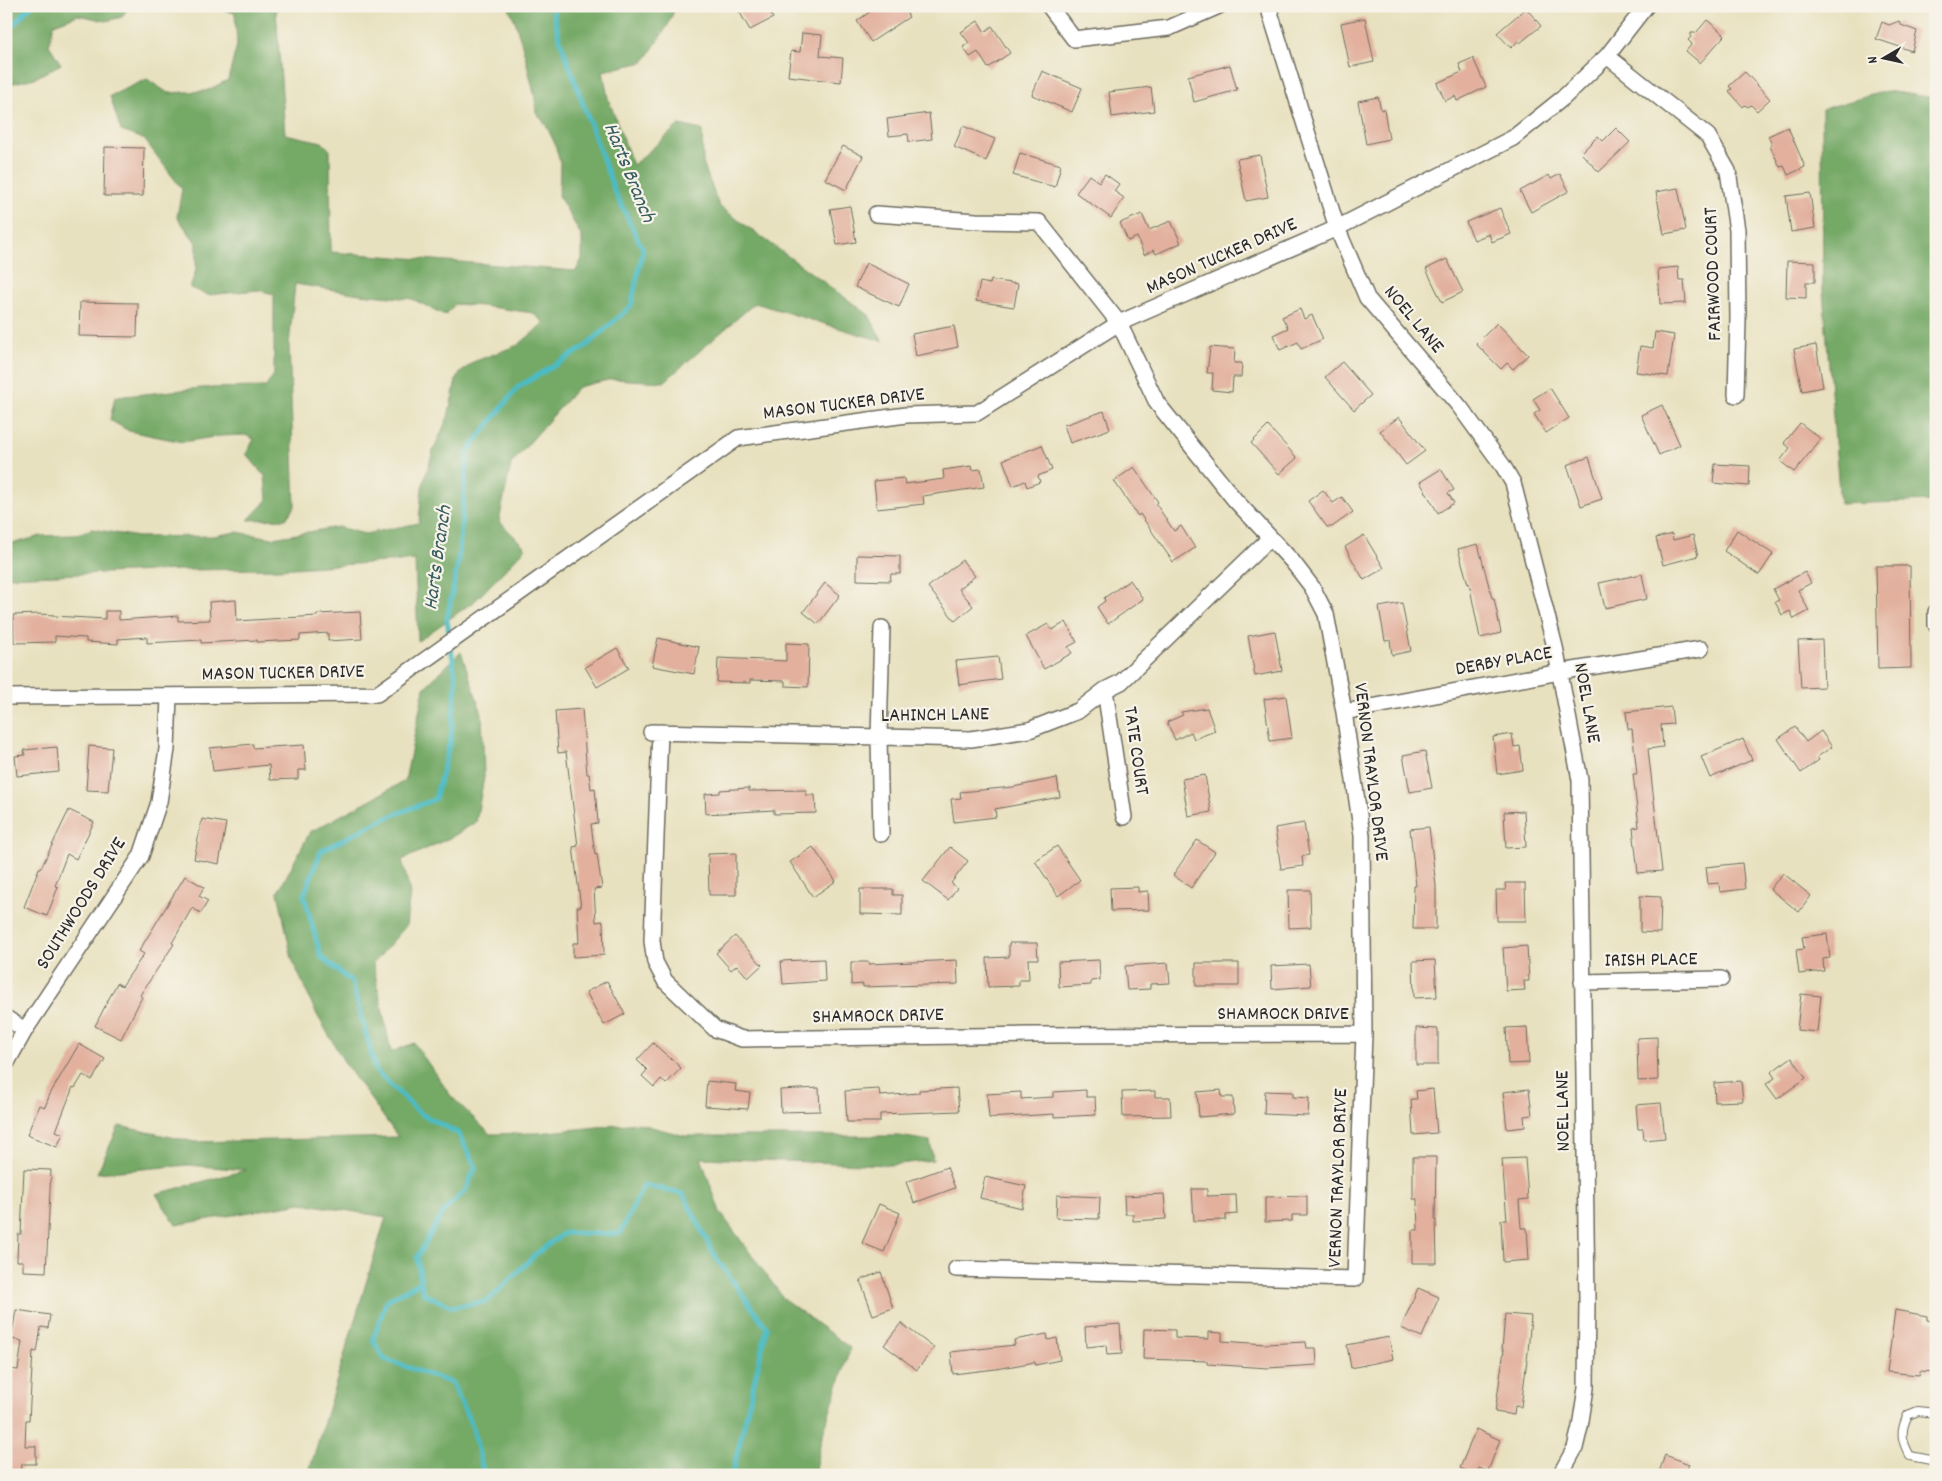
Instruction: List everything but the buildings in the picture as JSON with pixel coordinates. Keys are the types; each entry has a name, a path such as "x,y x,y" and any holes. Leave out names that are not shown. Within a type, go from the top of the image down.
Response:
{"street":[{"path":"1050,6 1074,39 1169,28 1219,6"},
{"name":"NOEL LANE","path":"1268,6 1336,228 1367,298 1460,407 1503,466 1513,483 1560,672 1580,780 1587,1301 1586,1388 1580,1427 1576,1448 1560,1475"},
{"name":"MASON TUCKER DRIVE","path":"6,697 377,694 738,438 906,415 976,413 1119,323 1336,228 1513,138 1563,98 1607,56 1646,6"},
{"name":"FAIRWOOD COURT","path":"1607,56 1708,136 1728,171 1737,230 1738,319 1736,395"},
{"name":"VERNON TRAYLOR DRIVE","path":"876,214 976,221 1039,222 1119,323 1157,403 1235,500 1292,561 1312,587 1326,614 1344,712 1362,835 1364,1034 1356,1279 956,1269"},
{"name":"LAHINCH LANE","path":"654,732 971,739 1028,730 1078,711 1106,690 1121,682 1270,538"},
{"path":"1936,612 1936,625"},
{"path":"881,834 879,737 882,628"},
{"name":"DERBY PLACE","path":"1344,712 1560,672 1701,649"},
{"name":"TATE COURT","path":"1106,690 1124,817"},
{"name":"SOUTHWOODS DRIVE","path":"6,1064 25,1030 141,856 159,802 167,750 169,696"},
{"name":"SHAMROCK DRIVE","path":"654,732 652,941 655,962 665,981 714,1029 742,1039 1034,1035 1364,1034"},
{"name":"IRISH PLACE","path":"1582,982 1721,980"},
{"path":"6,1018 25,1030"}],"lane":[{"path":"1936,1413 1918,1411 1908,1415 1902,1427 1905,1446 1910,1456 1936,1461"}],"green space":[{"path":"6,6 129,6 122,17 106,21 78,15 54,24 49,45 61,64 35,78 6,85"},
{"path":"210,6 282,6 276,10 285,134 322,142 330,150 331,252 576,271 582,259 582,237 559,196 560,163 555,144 546,125 536,112 535,98 525,55 515,21 508,6 676,6 668,25 644,62 603,71 608,98 633,165 679,125 702,130 703,163 719,206 869,315 882,341 755,303 664,382 612,379 578,387 511,464 499,521 526,548 476,600 418,641 415,560 278,569 179,570 6,577 6,542 15,543 41,536 74,535 92,529 138,537 214,536 236,532 273,538 338,527 365,534 419,523 422,488 433,451 448,417 457,376 473,362 518,345 545,323 533,313 455,304 445,315 412,299 360,294 295,284 289,345 295,506 286,519 248,520 267,500 265,476 246,454 254,439 245,435 220,436 183,442 129,431 110,420 115,397 202,388 266,387 274,374 274,294 258,290 208,295 190,288 196,270 197,244 177,217 182,189 144,139 121,131 110,96 147,79 168,93 206,91 228,80 237,45 235,13"},
{"path":"1886,91 1936,98 1936,501 1840,504 1823,291 1822,109"},
{"path":"461,652 482,714 484,777 476,822 452,837 402,860 410,893 406,926 373,964 391,1052 414,1043 451,1096 490,1134 538,1133 637,1123 685,1136 899,1136 930,1141 933,1160 891,1165 701,1158 720,1212 784,1299 850,1348 821,1440 814,1475 308,1475 386,1217 301,1203 176,1225 156,1194 246,1170 188,1165 97,1173 119,1126 195,1142 398,1137 346,1065 316,1013 292,959 278,892 310,832 405,781 424,688"}],"waterway":[{"name":"Harts Branch","path":"6,32 31,6"},
{"name":"Harts Branch","path":"552,6 559,37 614,190 643,250 631,306 585,347 518,387 468,451 458,563 447,619 456,682 451,738 435,799 381,820 321,851 304,895 321,957 352,982 376,1071 421,1114 458,1133 476,1167 465,1191 444,1211 417,1257 423,1293 452,1307 488,1301 537,1253 564,1233 620,1234 644,1185 683,1194 716,1258 767,1328 732,1475"},
{"name":"Harts Branch","path":"421,1282 387,1300 373,1340 384,1359 452,1383 473,1428 483,1471 479,1475"}]}
